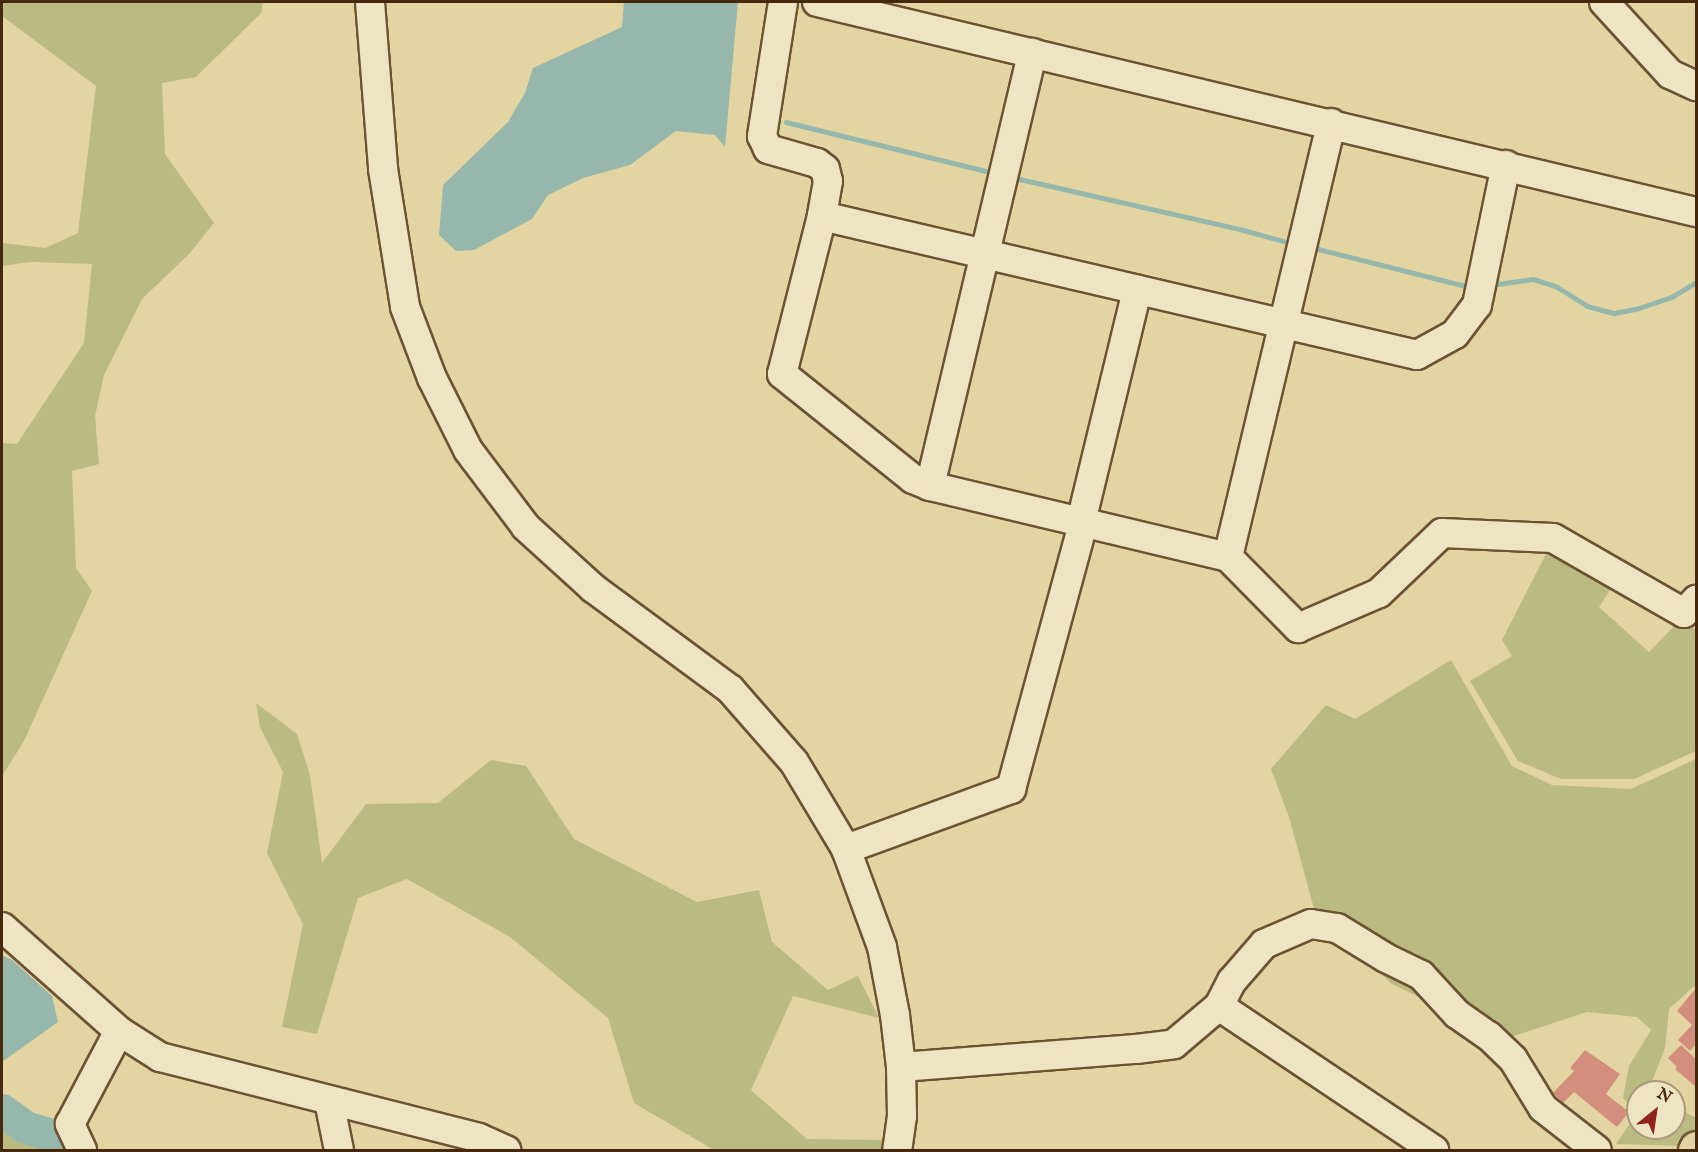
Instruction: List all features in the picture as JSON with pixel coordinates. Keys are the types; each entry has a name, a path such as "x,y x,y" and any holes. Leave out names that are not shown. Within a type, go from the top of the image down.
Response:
{"street":[{"path":"370,2 383,169 405,307 432,378 468,450 519,518 593,588 730,689 794,762 846,849 882,947 902,1067 902,1116 897,1150"},
{"path":"783,2 762,136 768,150 817,163 825,169 828,181 822,216 782,374 914,479 930,486 1228,557 1299,628 1379,593 1442,533 1553,538 1684,613 1696,600"},
{"path":"817,2 851,5 1032,53 1696,212"},
{"path":"1604,2 1670,74 1696,86"},
{"path":"930,486 1032,53"},
{"path":"1228,557 1331,123"},
{"path":"822,216 1417,355 1455,334 1477,305 1506,165"},
{"path":"846,849 1011,789 1081,531 1081,522 1137,290"},
{"path":"902,1067 1174,1044 1219,1006 1232,981 1264,944 1311,924 1338,928 1386,958 1421,975 1456,1014 1489,1036 1513,1059 1543,1108 1597,1150"},
{"path":"2,927 119,1031 160,1057 479,1138 506,1150"},
{"path":"1219,1006 1434,1150"},
{"path":"82,1150 70,1124 119,1031"},
{"path":"329,1101 339,1150"}],"green space":[{"path":"2,2 263,2 261,13 196,77 162,83 165,154 214,223 189,254 142,299 104,375 95,416 99,464 72,471 76,568 92,591 24,741 2,776 2,443 17,444 84,343 92,264 30,262 2,266 2,243 45,248 78,233 96,86 2,16"},
{"path":"1548,550 1615,583 1599,607 1649,652 1680,620 1696,630 1696,751 1634,779 1561,779 1518,761 1470,681 1512,656 1502,640"},
{"path":"1451,660 1512,766 1552,785 1631,789 1696,759 1696,988 1693,987 1669,1009 1665,1048 1653,1080 1626,1080 1629,1066 1651,1030 1637,1017 1587,1012 1505,1039 1392,984 1315,912 1289,817 1271,769 1326,705 1355,719"},
{"path":"256,703 297,734 310,775 322,863 366,804 438,803 491,760 526,766 574,839 697,902 759,890 772,942 828,990 858,976 879,1018 793,996 751,1090 807,1139 884,1140 882,1150 714,1150 634,1103 608,1018 510,937 407,879 358,898 317,1034 282,1027 303,924 267,853 283,772 260,727"},
{"path":"1626,1082 1626,1101 1623,1098"},
{"path":"1686,1113 1696,1118 1696,1136 1687,1146 1616,1144 1626,1129 1626,1140 1686,1140"},
{"path":"2,1119 46,1144 61,1139 67,1150 2,1150"}],"water":[{"path":"624,2 738,2 725,147 715,135 676,131 630,165 583,178 548,195 532,219 474,250 456,251 439,235 443,185 508,122 525,93 533,68 622,27"},
{"path":"2,955 12,960 52,996 58,1022 2,1062"}],"building":[{"path":"1696,988 1696,1044 1690,1051 1678,1040 1692,1025 1677,1011"},
{"path":"1681,1045 1696,1059 1696,1087 1675,1069 1677,1067 1668,1058"},
{"path":"1585,1050 1620,1074 1606,1094 1626,1110 1626,1116 1617,1127 1574,1092 1563,1103 1553,1093 1574,1071 1570,1068"}],"waterway":[{"path":"786,122 994,173"},
{"path":"1015,178 1287,242"},
{"path":"1318,249 1465,286 1474,285"},
{"path":"1491,285 1533,279 1557,287 1587,306 1614,313 1639,308 1673,296 1696,282"},
{"path":"2,1110 25,1127 51,1135"}]}
